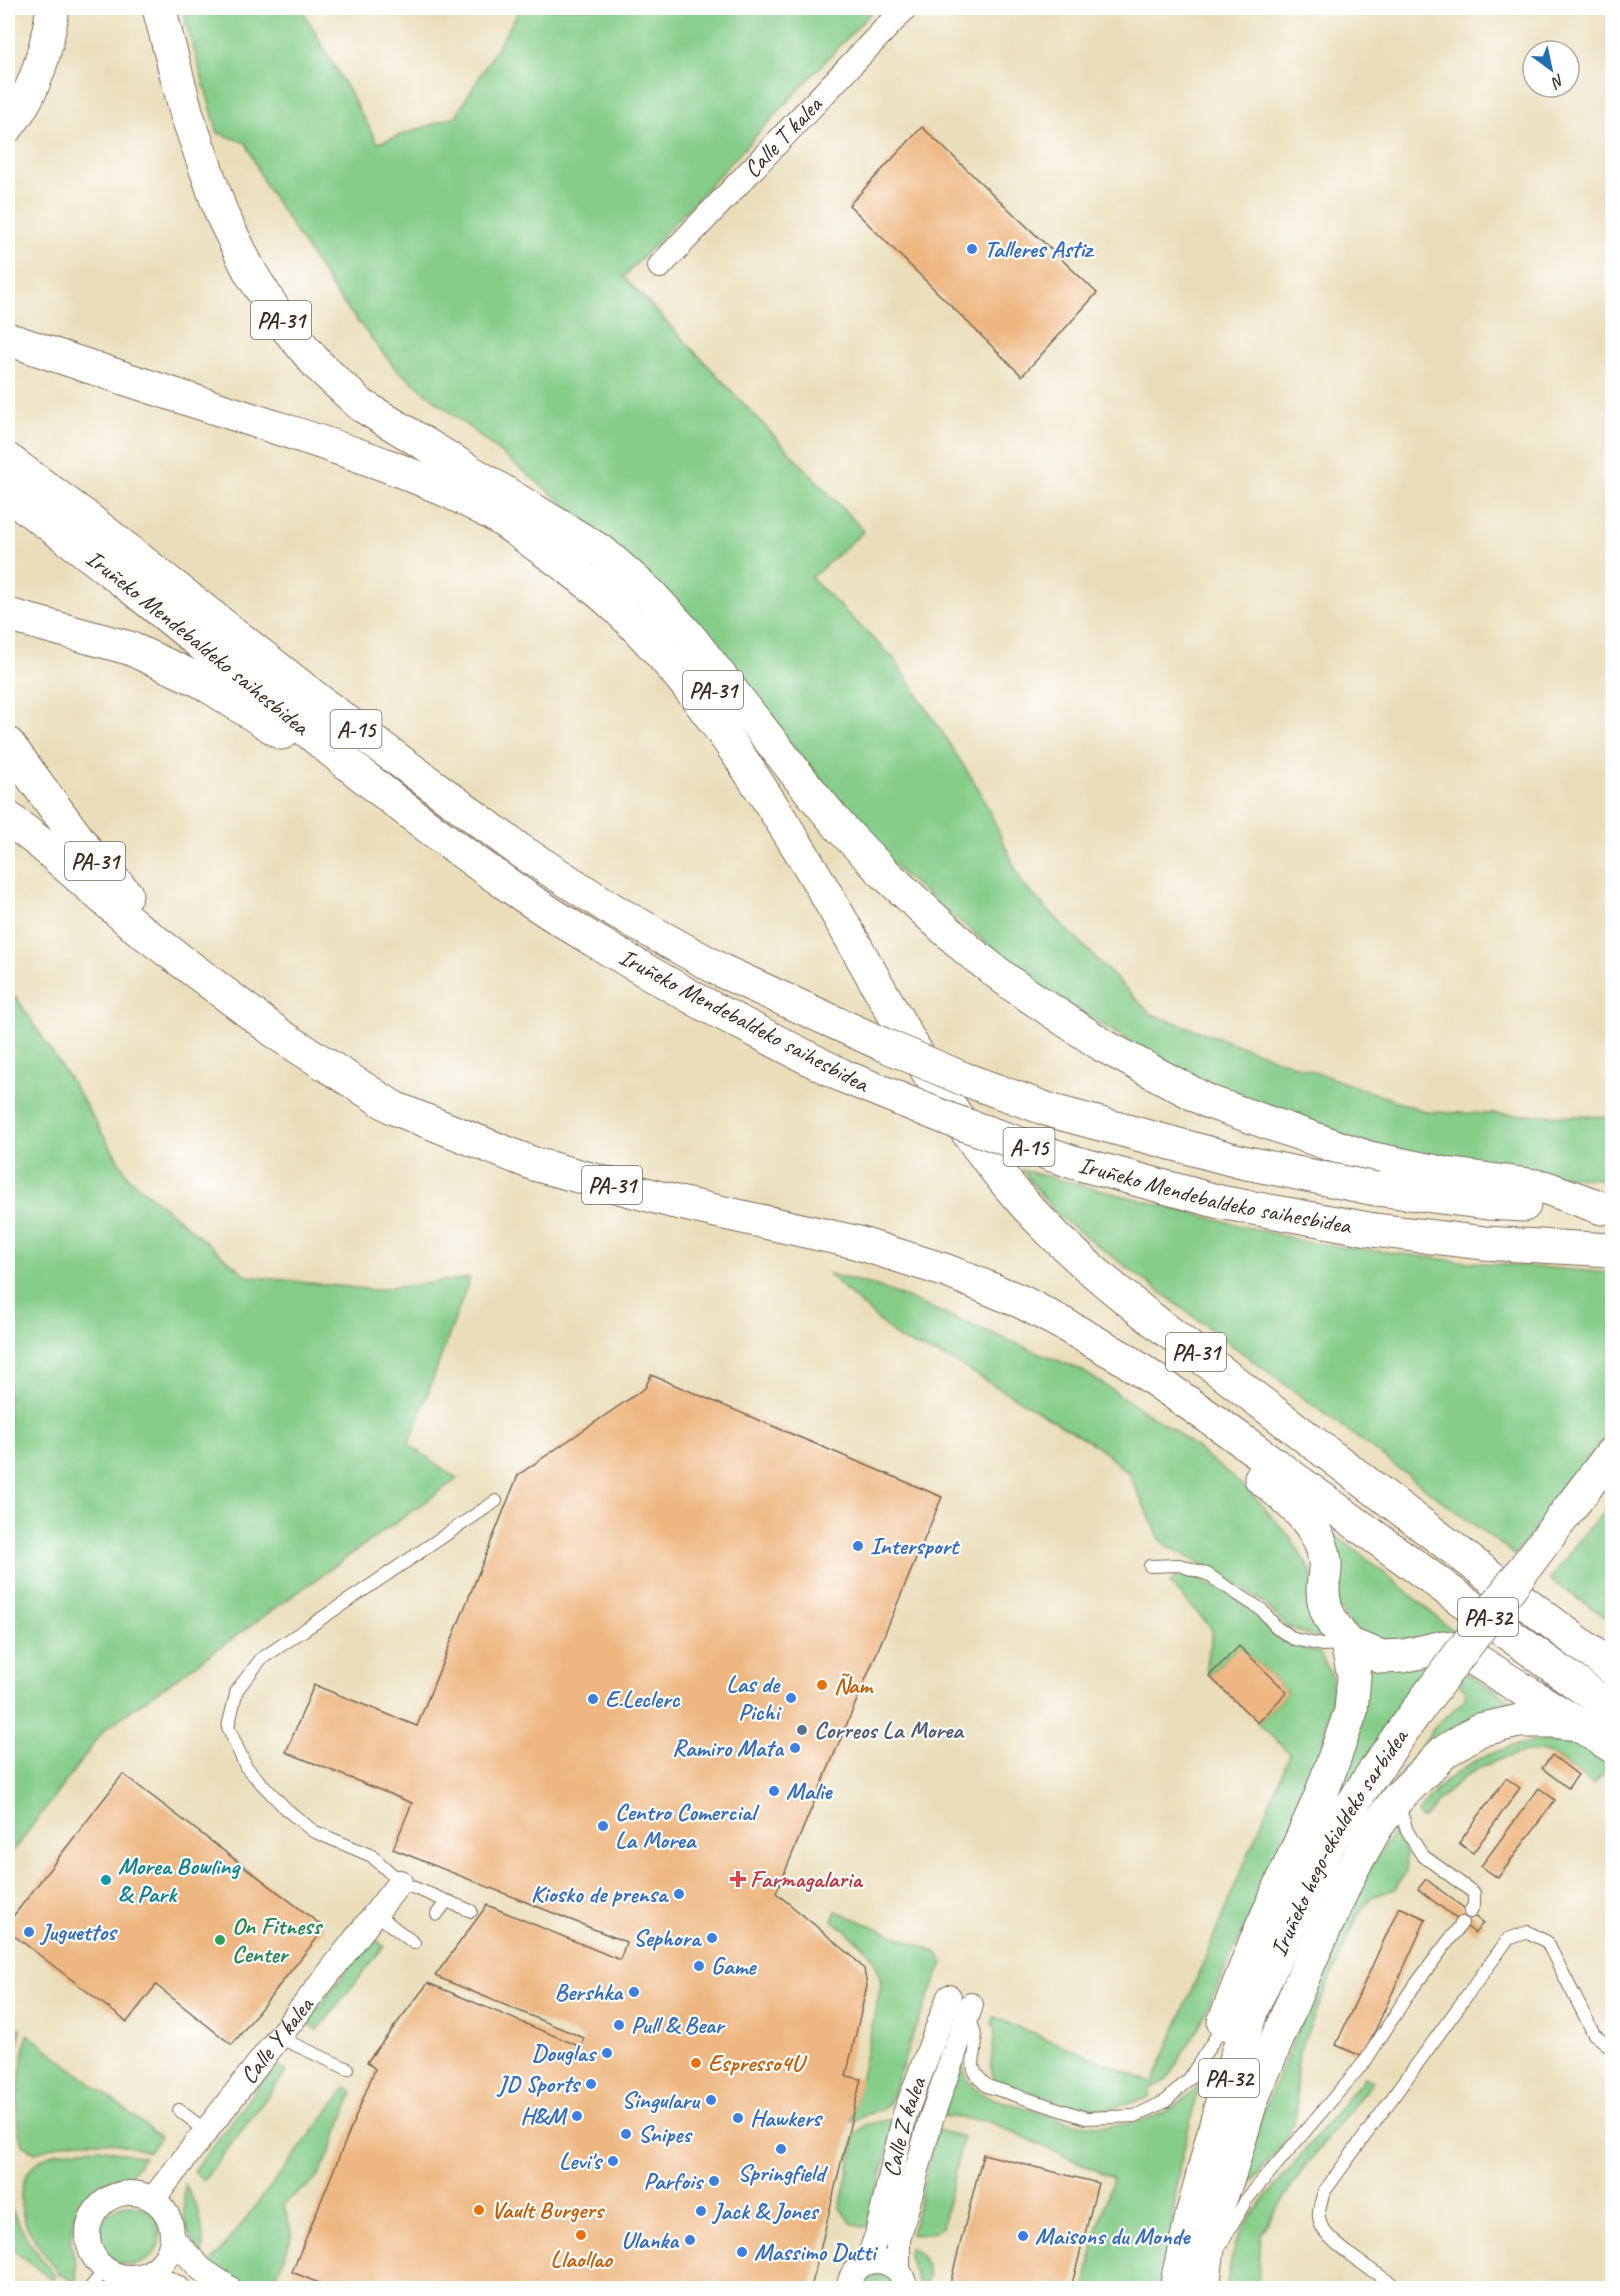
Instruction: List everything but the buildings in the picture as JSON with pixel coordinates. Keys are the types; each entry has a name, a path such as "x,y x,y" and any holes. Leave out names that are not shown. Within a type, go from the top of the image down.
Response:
{"main road":[{"path":"8,126 17,115 37,78 53,8"},
{"name":"PA-31","path":"159,8 187,115 222,215 249,270 281,321 318,365 361,405 548,521 628,591 681,648 777,781 840,888 851,916 862,957 894,1017 951,1109 1017,1196 1052,1234 1097,1275 1337,1462 1612,1668"},
{"path":"8,339 360,454 429,483 496,516 552,556 613,604 669,662 704,706 795,841 862,957"},
{"name":"Iruñeko Mendebaldeko saihesbidea","path":"8,460 83,515 323,704 518,849 615,912 722,971 882,1044 1052,1111 1242,1162 1377,1189 1488,1203 1607,1208"},
{"name":"Iruñeko Mendebaldeko saihesbidea","path":"8,495 70,538 380,789 511,887 605,947 704,1004 843,1076 984,1132 1073,1161 1220,1202 1374,1230 1484,1243 1612,1250"},
{"path":"548,521 602,552 649,593 687,634 802,781 882,871 969,951 1061,1018 1104,1046 1209,1102 1369,1158 1446,1174 1544,1187 1607,1208"},
{"path":"8,615 129,648 201,681 337,769 380,789"},
{"name":"PA-31","path":"8,744 90,854 193,969 281,1036 394,1108 534,1164 675,1202 855,1242 947,1271 1022,1302 1123,1358 1226,1429 1612,1709"},
{"path":"8,818 44,846 135,926 193,969"},
{"path":"1065,1325 1085,1352 1199,1429 1280,1493 1307,1519 1318,1538 1325,1561 1324,1605 1331,1621 1347,1644 1354,1676 1351,1712 1320,1798 1256,1943 1224,2023 1203,2092 1179,2214 1190,2282"},
{"name":"Iruñeko hego-ekialdeko sarbidea","path":"1190,2282 1224,2094 1253,2006 1326,1846 1362,1789 1416,1723 1570,1517 1612,1453"},
{"path":"1337,1462 1612,1640"},
{"name":"Iruñeko hego-ekialdeko sarbidea","path":"1570,1517 1612,1476"},
{"path":"1347,1644 1382,1657 1403,1656 1443,1647 1460,1650 1612,1746"},
{"path":"1211,2225 1231,2169 1251,2101 1310,1961 1352,1869 1377,1826 1397,1798 1444,1752 1479,1730 1519,1721 1578,1724"},
{"name":"Iruñeko hego-ekialdeko sarbidea","path":"1190,2282 1211,2225 1218,2165 1238,2093 1264,2014 1296,1935 1322,1880 1416,1723"}],"street":[{"name":"Calle T kalea","path":"660,266 905,8"},
{"name":"Calle Y kalea","path":"153,2199 400,1882"},
{"name":"Calle Z kalea","path":"849,2289 852,2274 867,2262 877,2235 905,2114 963,2005"},
{"name":"Calle Z kalea","path":"902,2279 898,2239 963,2005"},
{"path":"138,2193 153,2199 166,2212 172,2224 173,2239 169,2254 160,2266 148,2274 128,2278 105,2270 93,2256 89,2245 89,2224 96,2210 105,2200 119,2194 138,2193"},
{"path":"173,2239 201,2269 229,2289"},
{"path":"867,2262 887,2262 902,2279"},
{"path":"148,2274 178,2289"}],"lane":[{"path":"471,1911 400,1882 372,1856 313,1831 286,1809 246,1767 228,1727 237,1690 261,1659 496,1501"},
{"path":"1150,1566 1179,1565 1207,1574 1262,1610 1277,1628 1294,1640 1322,1645 1347,1644"},
{"path":"1397,1798 1407,1832 1422,1855 1474,1893 1476,1899 1470,1912"},
{"path":"437,1914 446,1902"},
{"path":"375,1913 414,1943"},
{"path":"1190,2282 1246,2200 1366,2060 1409,1993 1462,1923"},
{"path":"1398,2289 1334,2241 1321,2224 1319,2208 1321,2200 1324,2192 1508,1939 1528,1932 1547,1942 1594,2034 1612,2048"},
{"path":"963,2005 976,2037 972,2065 976,2076 987,2086 1086,2118 1135,2116 1166,2101 1189,2079 1224,2023"},
{"path":"278,2037 348,2069"},
{"path":"179,2110 206,2131"},
{"path":"90,2289 105,2270"}],"green space":[{"path":"182,8 301,8 378,143 456,116 521,8 875,8 624,277 864,531 811,578 895,660 980,791 1023,885 1151,1014 1427,1112 1612,1117 1612,1180 1471,1169 1315,1130 1187,1075 1045,991 903,875 630,557 394,367 336,294 265,185 246,143 218,133"},
{"path":"16,997 77,1091 129,1178 247,1276 374,1290 470,1278 409,1444 457,1479 105,1729 8,1858 8,1006"},
{"path":"1022,1170 1306,1242 1458,1261 1612,1273 1612,1430 1586,1459 1515,1555 1058,1216"},
{"path":"828,1274 877,1286 1081,1370 1175,1431 1248,1490 1289,1536 1311,1571 1322,1627 1321,1639 1287,1627 1264,1603 1224,1577 1166,1545 1160,1539 1128,1473 1097,1446 955,1362 900,1340"},
{"path":"1612,1504 1612,1621 1550,1580 1586,1531"},
{"path":"1332,1533 1369,1560 1459,1636 1373,1642 1356,1632 1338,1605"},
{"path":"1177,1576 1196,1579 1215,1586 1249,1609 1276,1636 1320,1653 1332,1677 1332,1694 1322,1747 1300,1805 1199,2027 1167,2080 1150,2089 1149,2098 1107,2109 1069,2105 993,2080 991,2063 995,2031 992,2023 994,2017 1153,2083 1290,1754 1258,1723 1287,1692 1239,1646 1209,1676 1206,1664 1212,1642 1212,1630 1170,1583"},
{"path":"1431,1653 1526,1708 1374,1810 1434,1728 1465,1699 1466,1690 1450,1675 1302,1857 1357,1657"},
{"path":"1538,1741 1580,1744 1612,1761 1594,1785 1550,1754 1535,1751 1519,1753 1497,1760 1473,1772 1453,1787 1425,1817 1420,1819 1418,1814 1441,1785 1470,1764 1503,1749"},
{"path":"1396,1829 1406,1855 1407,1870 1395,1889 1372,1897 1359,1913 1299,2052 1296,2076 1297,2107 1294,2123 1282,2146 1252,2181 1247,2180 1246,2176 1260,2120 1340,1928 1370,1868"},
{"path":"836,1911 938,1953 943,1963 914,2031 889,2105 851,2122 881,1985 879,1973 871,1955 832,1920"},
{"path":"373,1937 384,1946 318,2030 307,2022"},
{"path":"8,2018 21,2029 8,2136"},
{"path":"28,2034 160,2137 149,2152 97,2141 73,2142 34,2152 22,2145 17,2104 22,2060"},
{"path":"960,2060 972,2085 980,2092 1058,2119 1087,2125 1122,2124 1157,2115 1187,2097 1199,2084 1179,2169 1164,2288 1085,2288 1094,2241 1113,2178 988,2121 942,2116"},
{"path":"275,2064 286,2072 204,2180 193,2172"},
{"path":"1365,2077 1373,2081 1304,2168 1261,2234 1258,2288 1226,2288 1234,2246 1249,2218"},
{"path":"347,2087 353,2092 324,2166 313,2182 284,2205 292,2236 277,2275 297,2288 243,2288 210,2265"},
{"path":"896,2120 867,2227 851,2223 840,2208 856,2134 865,2125"},
{"path":"937,2130 963,2137 942,2227 927,2234 911,2234"},
{"path":"99,2148 144,2157 129,2177 117,2178 98,2185 90,2191 78,2208 71,2237 76,2268 75,2284 60,2275 29,2231 21,2205 22,2187 29,2171 44,2158 64,2151"},
{"path":"185,2184 202,2227 202,2256 185,2222"},
{"path":"8,2203 29,2242 55,2276 52,2280 8,2246"},
{"path":"130,2205 147,2210 155,2218 160,2235 155,2252 147,2260 130,2265 113,2260 105,2252 100,2235 105,2218 113,2210"},
{"path":"908,2247 919,2254 927,2265 928,2277 921,2288 908,2256"},
{"path":"872,2271 888,2274 895,2288 859,2288 865,2275"}],"place":[{"name":"Talleres Astiz","path":"972,249"},
{"name":"Intersport","path":"858,1546"},
{"name":"Ñam","path":"822,1685"},
{"name":"Las de Pichi","path":"791,1698"},
{"name":"E.Leclerc","path":"593,1699"},
{"name":"Correos La Morea","path":"802,1730"},
{"name":"Ramiro Mata","path":"795,1748"},
{"name":"Malie","path":"774,1791"},
{"name":"Centro Comercial La Morea","path":"603,1826"},
{"name":"Farmagalaria","path":"738,1879"},
{"name":"Morea Bowling & Park","path":"106,1880"},
{"name":"Kiosko de prensa","path":"679,1894"},
{"name":"Juguettos","path":"29,1932"},
{"name":"Sephora","path":"712,1938"},
{"name":"On Fitness Center","path":"220,1940"},
{"name":"Game","path":"699,1966"},
{"name":"Bershka","path":"634,1992"},
{"name":"Pull & Bear","path":"619,2025"},
{"name":"Douglas","path":"607,2053"},
{"name":"Espresso4U","path":"696,2063"},
{"name":"JD Sports","path":"591,2084"},
{"name":"Singularu","path":"711,2100"},
{"name":"H&M","path":"577,2116"},
{"name":"Hawkers","path":"738,2118"},
{"name":"Snipes","path":"626,2134"},
{"name":"Springfield","path":"781,2149"},
{"name":"Levi's","path":"613,2161"},
{"name":"Parfois","path":"714,2181"},
{"name":"Vault Burgers","path":"479,2210"},
{"name":"Jack & Jones","path":"701,2211"},
{"name":"Llaollao","path":"581,2235"},
{"name":"Maisons du Monde","path":"1023,2236"},
{"name":"Ulanka","path":"690,2240"},
{"name":"Massimo Dutti","path":"742,2252"}]}
